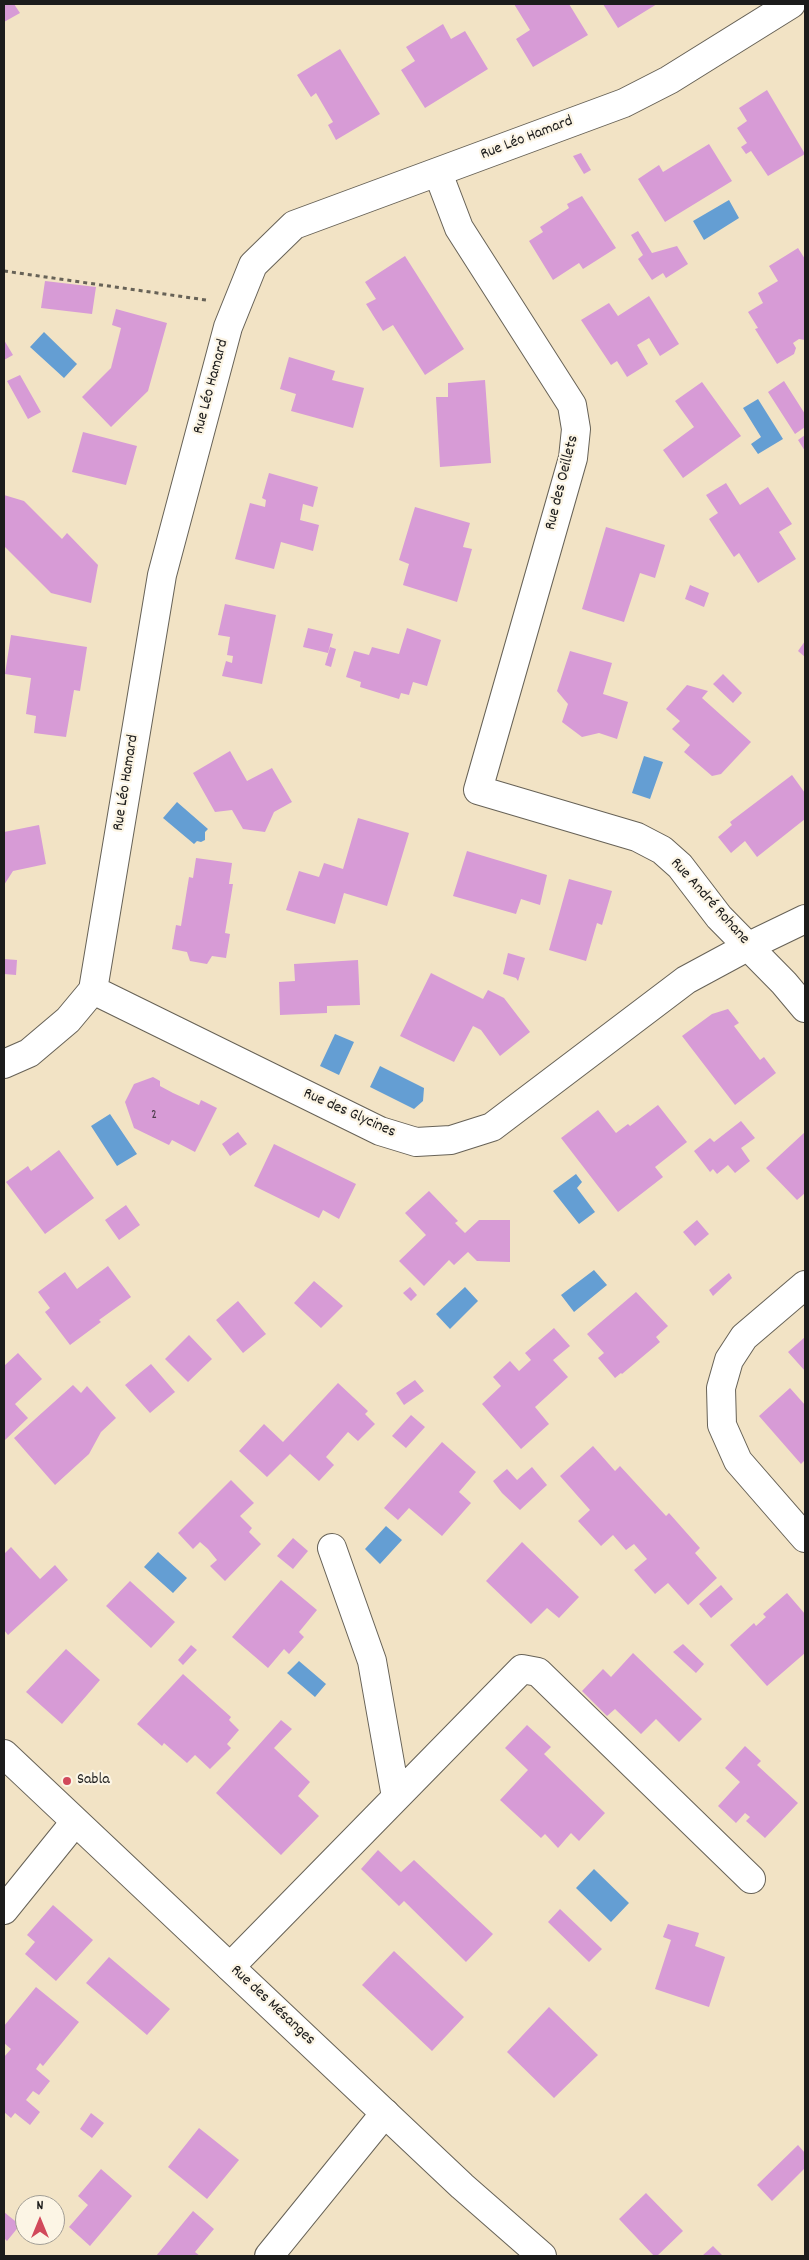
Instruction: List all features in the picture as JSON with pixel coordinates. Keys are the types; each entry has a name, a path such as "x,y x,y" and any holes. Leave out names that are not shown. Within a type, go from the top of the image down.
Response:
{"street":[{"name":"Rue Léo Hamard","path":"93,990 162,574 228,327 253,265 294,225 624,103 669,80 791,4"},
{"name":"Rue des Oeillets","path":"438,173 459,228 572,405 576,429 573,458 478,790"},
{"name":"Rue André Rohane","path":"478,790 637,837 662,850 680,866 719,917 805,1008"},
{"name":"Rue des Glycines","path":"93,990 380,1131 416,1142 451,1140 492,1127 686,980 748,946 805,919"},
{"path":"4,1064 29,1053 68,1020 93,990"},
{"path":"805,1285 744,1337 729,1360 721,1388 722,1425 738,1461 805,1538"},
{"path":"332,1548 372,1661 396,1797"},
{"path":"230,1967 522,1669 538,1672 751,1879"},
{"name":"Rue des Mésanges","path":"4,1754 384,2113 542,2256"},
{"path":"4,1910 74,1822"},
{"path":"270,2256 384,2113"}],"path":[{"path":"4,271 213,301"}],"water":[{"path":"729,200 739,218 704,240 693,221"},
{"path":"44,332 77,364 64,378 30,347"},
{"path":"758,399 783,439 758,454 751,444 761,437 743,408"},
{"path":"644,756 663,762 650,799 632,793"},
{"path":"177,802 208,829 205,832 205,840 197,841 194,844 163,818"},
{"path":"335,1034 354,1042 339,1075 320,1066"},
{"path":"380,1066 424,1088 423,1101 414,1109 370,1087"},
{"path":"110,1114 137,1154 117,1166 91,1126"},
{"path":"576,1174 582,1182 577,1188 595,1212 579,1224 553,1191"},
{"path":"594,1270 607,1285 574,1312 561,1295"},
{"path":"465,1287 478,1301 450,1329 436,1314"},
{"path":"386,1526 402,1540 380,1564 365,1549"},
{"path":"158,1552 187,1578 173,1593 144,1567"},
{"path":"299,1661 326,1684 315,1697 287,1673"},
{"path":"594,1869 629,1903 611,1922 576,1888"}],"building":[{"path":"4,4 14,4 20,13 4,22"},
{"path":"514,4 569,4 588,35 533,67 516,39 530,30"},
{"path":"603,4 657,4 618,28"},
{"path":"443,24 451,39 465,31 488,69 425,108 401,70 415,61 406,47"},
{"path":"340,49 380,114 336,140 328,125 333,122 316,93 311,97 297,75"},
{"path":"767,90 805,154 768,176 751,151 746,154 741,147 747,143 737,128 747,121 739,108"},
{"path":"709,144 732,181 665,222 638,179 659,165 663,172"},
{"path":"581,153 591,170 584,174 573,156"},
{"path":"582,196 616,248 583,269 579,263 553,280 529,241 543,232 540,227 569,208 567,204"},
{"path":"638,231 652,253 677,246 688,264 666,278 663,273 652,280 638,259 643,255 631,235"},
{"path":"798,248 805,259 805,340 799,339 793,343 796,348 794,354 777,364 755,329 758,328 748,312 763,303 758,293 778,281 769,266"},
{"path":"405,256 464,349 425,375 393,325 383,331 366,304 376,299 365,282"},
{"path":"45,281 96,287 92,314 41,308"},
{"path":"649,296 679,344 660,356 649,338 637,345 648,364 627,377 617,361 611,365 581,320 609,303 618,316"},
{"path":"116,309 167,323 148,391 111,427 82,397 111,368 121,328 112,325"},
{"path":"4,340 13,355 4,360"},
{"path":"289,357 335,371 332,380 364,388 353,428 291,411 296,394 280,389"},
{"path":"20,375 41,412 28,419 7,381"},
{"path":"485,380 491,463 440,467 436,397 448,397 448,383"},
{"path":"784,381 805,414 805,427 795,434 768,392"},
{"path":"702,382 741,436 683,478 663,450 694,427 675,401"},
{"path":"83,432 137,446 126,485 72,472"},
{"path":"805,435 805,451 798,440"},
{"path":"269,473 318,487 313,507 303,504 300,520 319,525 313,551 281,542 274,569 235,559 250,503 265,507 266,500 262,498"},
{"path":"726,483 740,505 768,487 792,524 779,532 796,559 758,583 739,553 734,557 709,519 718,513 706,495"},
{"path":"4,495 24,501 62,539 67,533 98,565 91,603 51,593 4,546"},
{"path":"415,507 470,523 463,547 472,549 457,602 403,585 409,564 399,560"},
{"path":"606,527 665,545 655,578 640,573 624,622 582,609"},
{"path":"690,585 709,593 704,607 685,599"},
{"path":"225,604 276,615 262,684 222,676 226,661 232,663 233,656 227,655 230,637 218,635"},
{"path":"308,628 333,634 328,653 303,647"},
{"path":"407,628 441,640 427,686 413,682 409,695 401,693 399,699 360,687 361,682 346,677 354,651 369,655 372,647 399,654"},
{"path":"11,635 87,647 80,691 74,690 66,737 34,733 36,716 26,714 31,678 5,674"},
{"path":"805,641 805,657 798,651"},
{"path":"330,647 336,649 331,667 325,665"},
{"path":"570,651 612,663 603,694 628,702 617,739 599,733 582,737 562,722 568,704 557,691"},
{"path":"723,674 742,693 733,703 713,684"},
{"path":"687,685 708,691 702,698 751,742 721,774 712,776 684,752 690,745 672,729 680,721 666,709"},
{"path":"230,751 247,781 272,768 292,802 274,812 265,832 243,829 232,810 215,812 193,773"},
{"path":"792,775 805,793 805,819 757,857 745,841 731,853 718,837 732,825 730,822"},
{"path":"358,818 409,833 387,906 344,893 335,924 286,910 299,871 319,877 324,863 343,869"},
{"path":"39,825 46,864 13,871 4,885 4,832"},
{"path":"467,851 547,875 540,905 521,899 516,914 453,896"},
{"path":"196,858 232,863 229,884 233,884 225,933 230,934 226,958 212,956 207,964 190,961 187,952 172,949 176,925 181,926 189,877 193,878"},
{"path":"569,879 612,891 602,925 597,923 586,961 549,950"},
{"path":"508,953 525,958 518,981 516,978 503,974"},
{"path":"4,959 17,960 16,975 4,974"},
{"path":"358,960 360,1005 327,1006 327,1013 280,1015 279,982 295,981 294,964"},
{"path":"431,973 483,999 488,990 504,998 530,1032 500,1056 481,1030 473,1026 454,1062 400,1036"},
{"path":"728,1009 739,1023 734,1026 760,1060 764,1057 776,1073 735,1105 682,1036 712,1014"},
{"path":"153,1077 160,1081 160,1086 173,1093 199,1105 201,1100 217,1108 195,1152 172,1140 169,1145 134,1128 125,1102 134,1084"},
{"path":"658,1105 687,1142 655,1167 663,1177 618,1212 561,1138 598,1110 616,1133 628,1124 630,1126"},
{"path":"741,1121 755,1138 741,1148 750,1161 735,1173 728,1165 717,1174 713,1169 710,1172 694,1151 710,1138 714,1142"},
{"path":"238,1132 247,1144 230,1156 222,1144"},
{"path":"805,1132 805,1193 797,1200 766,1168"},
{"path":"274,1144 356,1184 339,1219 323,1210 319,1218 254,1186"},
{"path":"59,1150 94,1198 45,1234 6,1182 28,1166 31,1171"},
{"path":"429,1191 458,1221 455,1223 465,1233 479,1220 510,1220 510,1262 477,1261 468,1252 454,1265 449,1260 424,1286 399,1261 426,1235 405,1213"},
{"path":"126,1205 140,1225 119,1240 105,1220"},
{"path":"697,1220 709,1234 695,1246 683,1232"},
{"path":"108,1266 131,1297 99,1320 101,1322 70,1345 45,1312 50,1308 38,1292 65,1272 77,1289"},
{"path":"729,1273 732,1278 713,1296 709,1290"},
{"path":"314,1281 343,1306 321,1328 294,1303"},
{"path":"410,1287 417,1295 411,1301 403,1293"},
{"path":"636,1292 668,1326 656,1337 660,1342 615,1378 598,1358 604,1353 587,1334"},
{"path":"238,1301 266,1334 243,1353 216,1320"},
{"path":"554,1328 570,1346 553,1360 568,1377 535,1407 549,1424 521,1449 482,1404 501,1386 493,1377 510,1361 519,1371 531,1360 525,1353"},
{"path":"189,1335 212,1359 188,1382 165,1359"},
{"path":"805,1337 805,1371 788,1352"},
{"path":"18,1353 42,1379 15,1404 28,1418 4,1441 4,1366"},
{"path":"151,1364 175,1392 150,1413 125,1385"},
{"path":"415,1380 424,1391 404,1405 396,1393"},
{"path":"338,1383 368,1411 365,1414 375,1424 358,1441 348,1432 326,1457 334,1465 319,1481 290,1454 267,1477 239,1451 264,1424 283,1442"},
{"path":"73,1385 81,1393 87,1386 116,1418 101,1432 89,1454 55,1485 14,1438"},
{"path":"790,1388 805,1405 805,1460 801,1464 759,1416"},
{"path":"411,1415 425,1427 406,1448 392,1436"},
{"path":"442,1442 476,1472 459,1492 471,1503 442,1536 409,1508 398,1520 384,1508"},
{"path":"593,1446 615,1471 620,1466 666,1516 669,1513 700,1548 695,1553 717,1578 688,1605 668,1583 655,1594 634,1570 647,1559 634,1544 626,1550 613,1535 601,1546 578,1521 590,1510 560,1476"},
{"path":"532,1467 547,1485 520,1510 502,1493 493,1481 507,1469 517,1480"},
{"path":"231,1480 254,1503 240,1516 252,1528 249,1532 261,1544 225,1581 210,1566 217,1560 208,1549 200,1542 193,1549 178,1533"},
{"path":"293,1538 308,1551 293,1569 277,1556"},
{"path":"522,1542 579,1597 559,1618 547,1608 531,1624 486,1581"},
{"path":"11,1547 40,1579 55,1565 68,1580 8,1635 4,1630 4,1554"},
{"path":"281,1580 317,1610 299,1632 304,1637 289,1654 284,1649 268,1668 232,1637"},
{"path":"130,1581 175,1622 151,1648 106,1606"},
{"path":"721,1585 733,1599 711,1618 699,1604"},
{"path":"787,1593 805,1614 805,1653 767,1686 730,1645 754,1623 756,1626 766,1617 763,1614"},
{"path":"683,1644 704,1664 696,1673 673,1652"},
{"path":"191,1645 197,1650 183,1665 178,1660"},
{"path":"66,1649 100,1680 62,1724 26,1692"},
{"path":"633,1653 702,1719 679,1742 656,1719 641,1734 615,1709 607,1716 582,1691 603,1669 611,1677"},
{"path":"183,1674 231,1717 229,1720 239,1730 227,1744 231,1748 210,1769 195,1755 187,1763 164,1743 162,1746 137,1724"},
{"path":"281,1720 292,1729 274,1748 310,1782 298,1796 319,1816 281,1855 216,1793"},
{"path":"527,1725 551,1747 544,1754 605,1813 579,1841 571,1833 558,1848 545,1834 541,1838 500,1800 528,1770 505,1748"},
{"path":"745,1746 761,1761 757,1765 798,1803 765,1838 746,1821 750,1817 745,1813 736,1823 718,1806 740,1782 725,1768"},
{"path":"378,1850 401,1872 414,1860 493,1934 466,1962 404,1901 399,1906 361,1869"},
{"path":"53,1905 93,1940 56,1981 25,1954 35,1942 27,1935"},
{"path":"560,1909 602,1949 589,1962 548,1922"},
{"path":"668,1924 699,1933 695,1946 725,1957 709,2007 655,1989 671,1940 663,1937"},
{"path":"394,1951 464,2017 432,2051 362,1985"},
{"path":"109,1957 170,2009 147,2035 86,1983"},
{"path":"36,1987 79,2022 43,2066 40,2063 36,2069 50,2081 39,2095 33,2091 26,2100 40,2112 30,2125 15,2113 11,2118 4,2112 4,2057 11,2049 4,2043 4,2026"},
{"path":"549,2007 598,2055 554,2098 507,2052"},
{"path":"91,2113 104,2123 92,2138 80,2129"},
{"path":"199,2128 239,2160 207,2199 168,2167"},
{"path":"798,2145 805,2153 805,2168 772,2201 757,2185"},
{"path":"101,2169 132,2196 90,2246 69,2227 88,2205 78,2196"},
{"path":"646,2193 683,2231 657,2256 654,2256 619,2219"},
{"path":"193,2211 214,2229 195,2252 200,2256 156,2256"},
{"path":"4,2212 15,2221 15,2231 7,2241 4,2238"},
{"path":"713,2246 723,2256 702,2256"}],"place":[{"name":"Sabla","path":"67,1781"}]}
